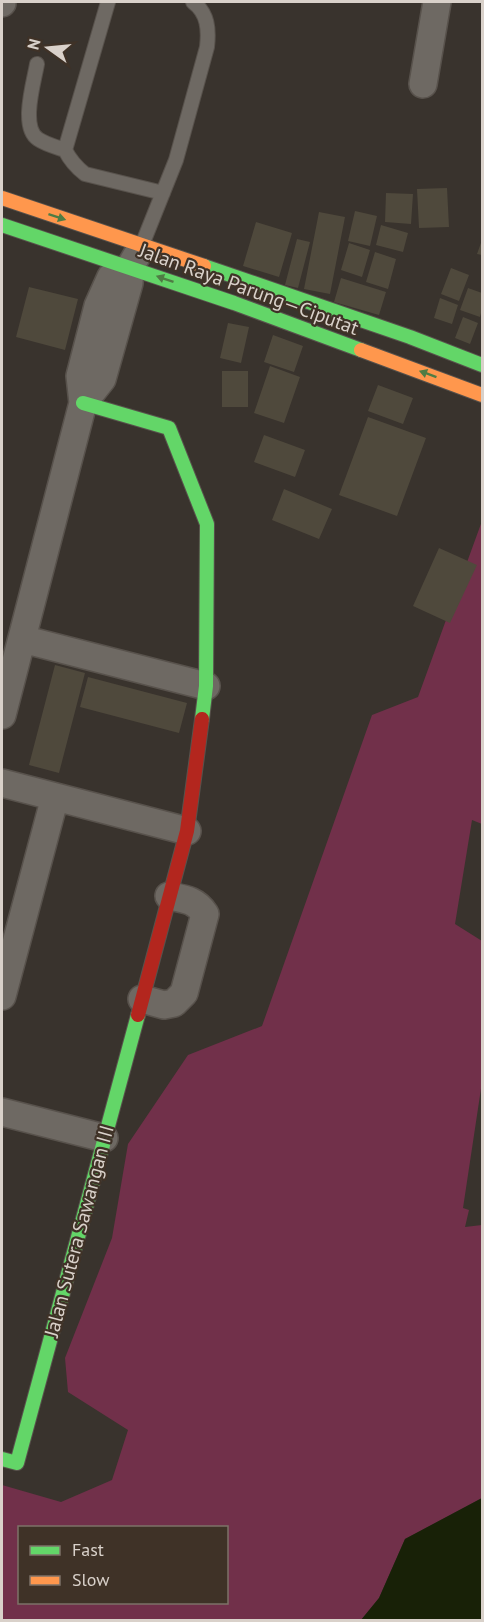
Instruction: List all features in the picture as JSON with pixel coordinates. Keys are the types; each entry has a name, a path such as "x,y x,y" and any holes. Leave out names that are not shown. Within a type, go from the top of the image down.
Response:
{"main road":[{"name":"Jalan Raya Parung—Ciputat","path":"2,198 136,256 234,303 483,395"},
{"name":"Jalan Raya Parung—Ciputat","path":"2,225 136,256 399,333 483,365"},
{"name":"Jalan Sutera Sawangan III","path":"2,1459 16,1463 187,831 206,686 207,524 169,428 83,403"}],"street":[{"path":"423,84 437,2"},
{"path":"2,715 83,403 80,376 98,306 111,277 136,256"},
{"path":"22,639 206,686"},
{"path":"2,783 187,831"},
{"path":"2,996 55,797"},
{"path":"142,999 164,1005 174,1003 184,993 205,914 192,900 169,896"},
{"path":"2,1112 104,1138"}],"lane":[{"path":"108,2 65,150 70,160 85,174 164,193"},
{"path":"136,256 176,160 207,47 207,22 203,11 193,2"},
{"path":"37,64 29,102 30,127 38,140 65,150"}],"shaded area":[{"path":"482,521 482,824 472,820 455,924 482,941 482,1082 463,1208 469,1210 465,1227 482,1225 482,1498 405,1539 379,1598 361,1620 2,1620 2,1485 61,1502 112,1480 128,1430 68,1392 65,1358 112,1238 128,1144 188,1055 262,1026 372,715 418,697"},
{"path":"482,1498 482,1620 361,1620 379,1598 405,1539"}],"building":[{"path":"447,188 449,227 419,228 417,189"},
{"path":"386,193 413,194 411,224 385,222"},
{"path":"355,211 377,216 370,246 348,241"},
{"path":"319,212 345,217 330,294 304,289"},
{"path":"256,222 292,233 279,277 243,266"},
{"path":"381,225 408,233 403,252 376,245"},
{"path":"297,239 310,242 298,288 285,285"},
{"path":"482,240 482,255 477,254"},
{"path":"349,243 370,250 362,277 341,270"},
{"path":"375,252 396,259 388,289 366,282"},
{"path":"451,268 469,275 459,301 441,294"},
{"path":"341,278 386,292 379,315 334,302"},
{"path":"29,287 78,299 65,350 16,337"},
{"path":"468,288 482,293 480,317 460,310"},
{"path":"440,298 458,305 452,324 434,318"},
{"path":"463,317 478,323 470,344 455,338"},
{"path":"228,323 249,327 241,363 220,358"},
{"path":"273,335 303,346 294,372 264,362"},
{"path":"270,366 300,377 284,423 254,413"},
{"path":"222,371 248,371 248,407 222,407"},
{"path":"378,385 413,398 403,424 368,411"},
{"path":"368,417 426,438 397,516 339,495"},
{"path":"264,435 305,450 295,477 254,462"},
{"path":"284,489 332,509 319,539 272,520"},
{"path":"439,548 477,565 450,623 413,606"},
{"path":"55,665 85,673 59,773 29,765"},
{"path":"88,677 187,703 179,733 80,707"}],"traffic: fast":[{"path":"2,225 234,303 361,350"},
{"path":"204,266 410,337 482,365"},
{"path":"83,403 169,428 207,524 206,686 202,719"},
{"path":"2,1459 17,1463 138,1015"}],"traffic: slow":[{"path":"2,198 204,266"},
{"path":"361,350 482,395"}],"traffic: jam":[{"path":"138,1015 187,831 202,719"}]}
